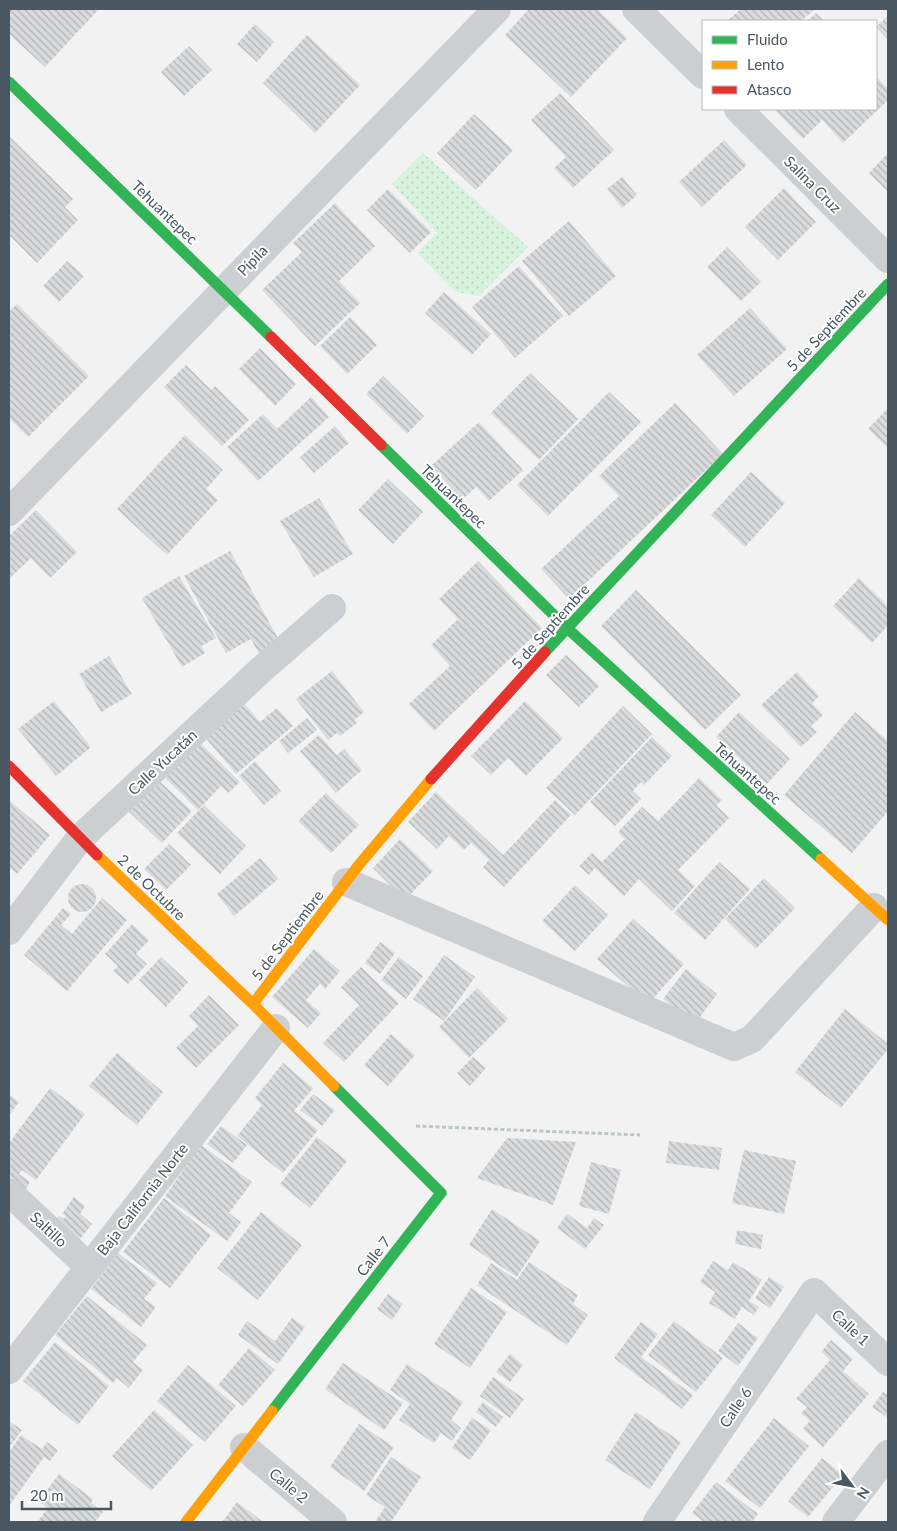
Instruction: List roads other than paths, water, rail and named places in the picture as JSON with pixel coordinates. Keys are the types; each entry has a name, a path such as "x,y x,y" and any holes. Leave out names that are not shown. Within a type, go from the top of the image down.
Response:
{"street":[{"name":"Pípila","path":"9,512 497,9"},
{"path":"636,9 702,74"},
{"name":"Tehuantepec","path":"9,82 224,290 567,628 881,914"},
{"name":"Salina Cruz","path":"739,110 888,259"},
{"name":"5 de Septiembre","path":"253,1004 346,882 395,822 567,628 888,284"},
{"name":"Calle Yucatán","path":"9,931 80,838 262,669 332,608"},
{"name":"2 de Octubre","path":"9,766 80,838 276,1028"},
{"path":"346,882 734,1047 752,1039 881,914"},
{"name":"Calle 7","path":"186,1522 441,1193 276,1028"},
{"name":"Baja California Norte","path":"9,1370 276,1028"},
{"name":"Saltillo","path":"9,1192 89,1267"},
{"name":"Calle 1","path":"814,1292 888,1362"},
{"name":"Calle 6","path":"657,1522 814,1292"},
{"name":"Calle 2","path":"244,1447 333,1522"},
{"path":"836,1522 888,1454"}]}
